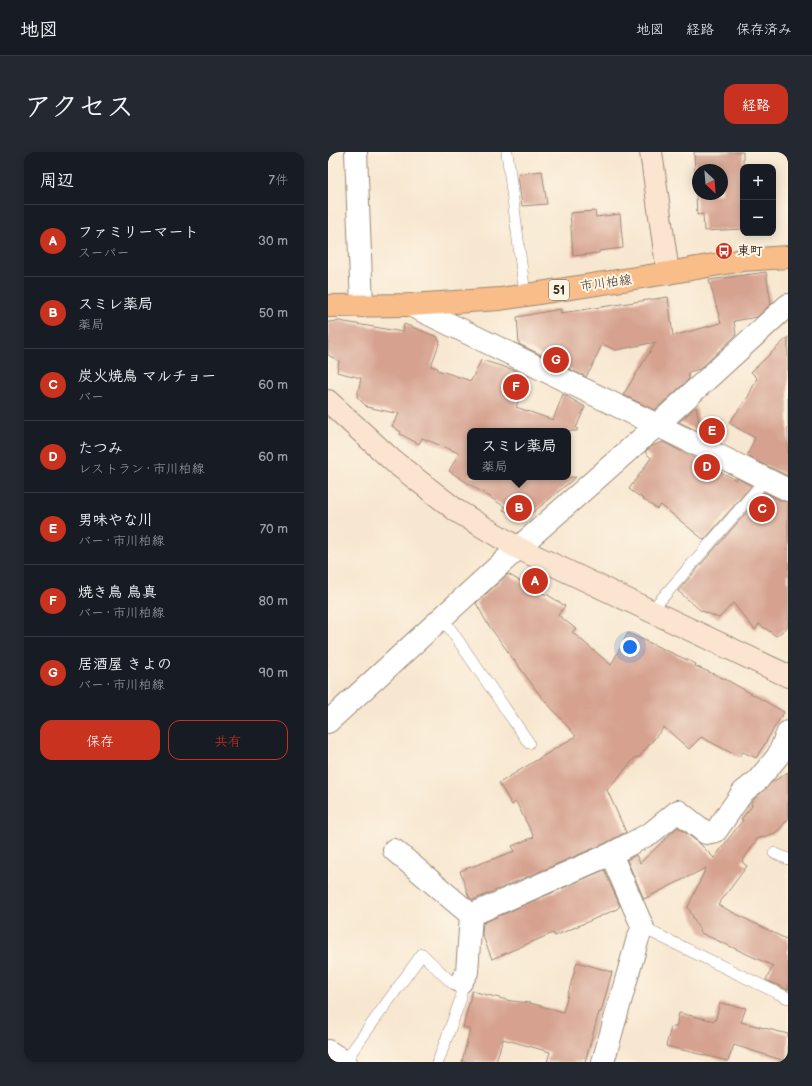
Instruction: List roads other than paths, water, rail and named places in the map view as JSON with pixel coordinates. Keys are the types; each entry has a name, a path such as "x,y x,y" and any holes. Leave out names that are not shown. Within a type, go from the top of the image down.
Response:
{"main road":[{"name":"市川柏線","path":"328,306 410,305 500,299 743,260 788,257"}],"street":[{"path":"356,152 362,306"},
{"path":"651,152 668,273"},
{"path":"410,305 788,490"},
{"path":"332,711 442,617 657,425 788,305"},
{"path":"328,401 393,460 457,511 518,548 788,676"},
{"path":"471,915 611,854 651,833 678,811 706,833 716,831 743,792 758,780 778,756 788,732"},
{"path":"394,850 471,915"},
{"path":"602,1062 638,938 644,928 611,854"},
{"path":"461,982 467,972 471,915"}],"lane":[{"path":"507,152 525,295"},
{"path":"651,611 766,479"},
{"path":"442,617 529,744"},
{"path":"774,853 788,859"},
{"path":"644,928 788,998"},
{"path":"339,1058 422,954 452,983 461,982 461,998 438,1062"}],"place":[{"name":"東町","path":"724,251"},
{"name":"居酒屋 きよの","path":"556,360"},
{"name":"焼き鳥 鳥真","path":"516,387"},
{"name":"男味やな川","path":"712,431"},
{"name":"たつみ","path":"707,467"},
{"name":"スミレ薬局","path":"519,508"},
{"name":"炭火焼鳥 マルチョー","path":"762,509"},
{"name":"ファミリーマート","path":"535,581"}]}
